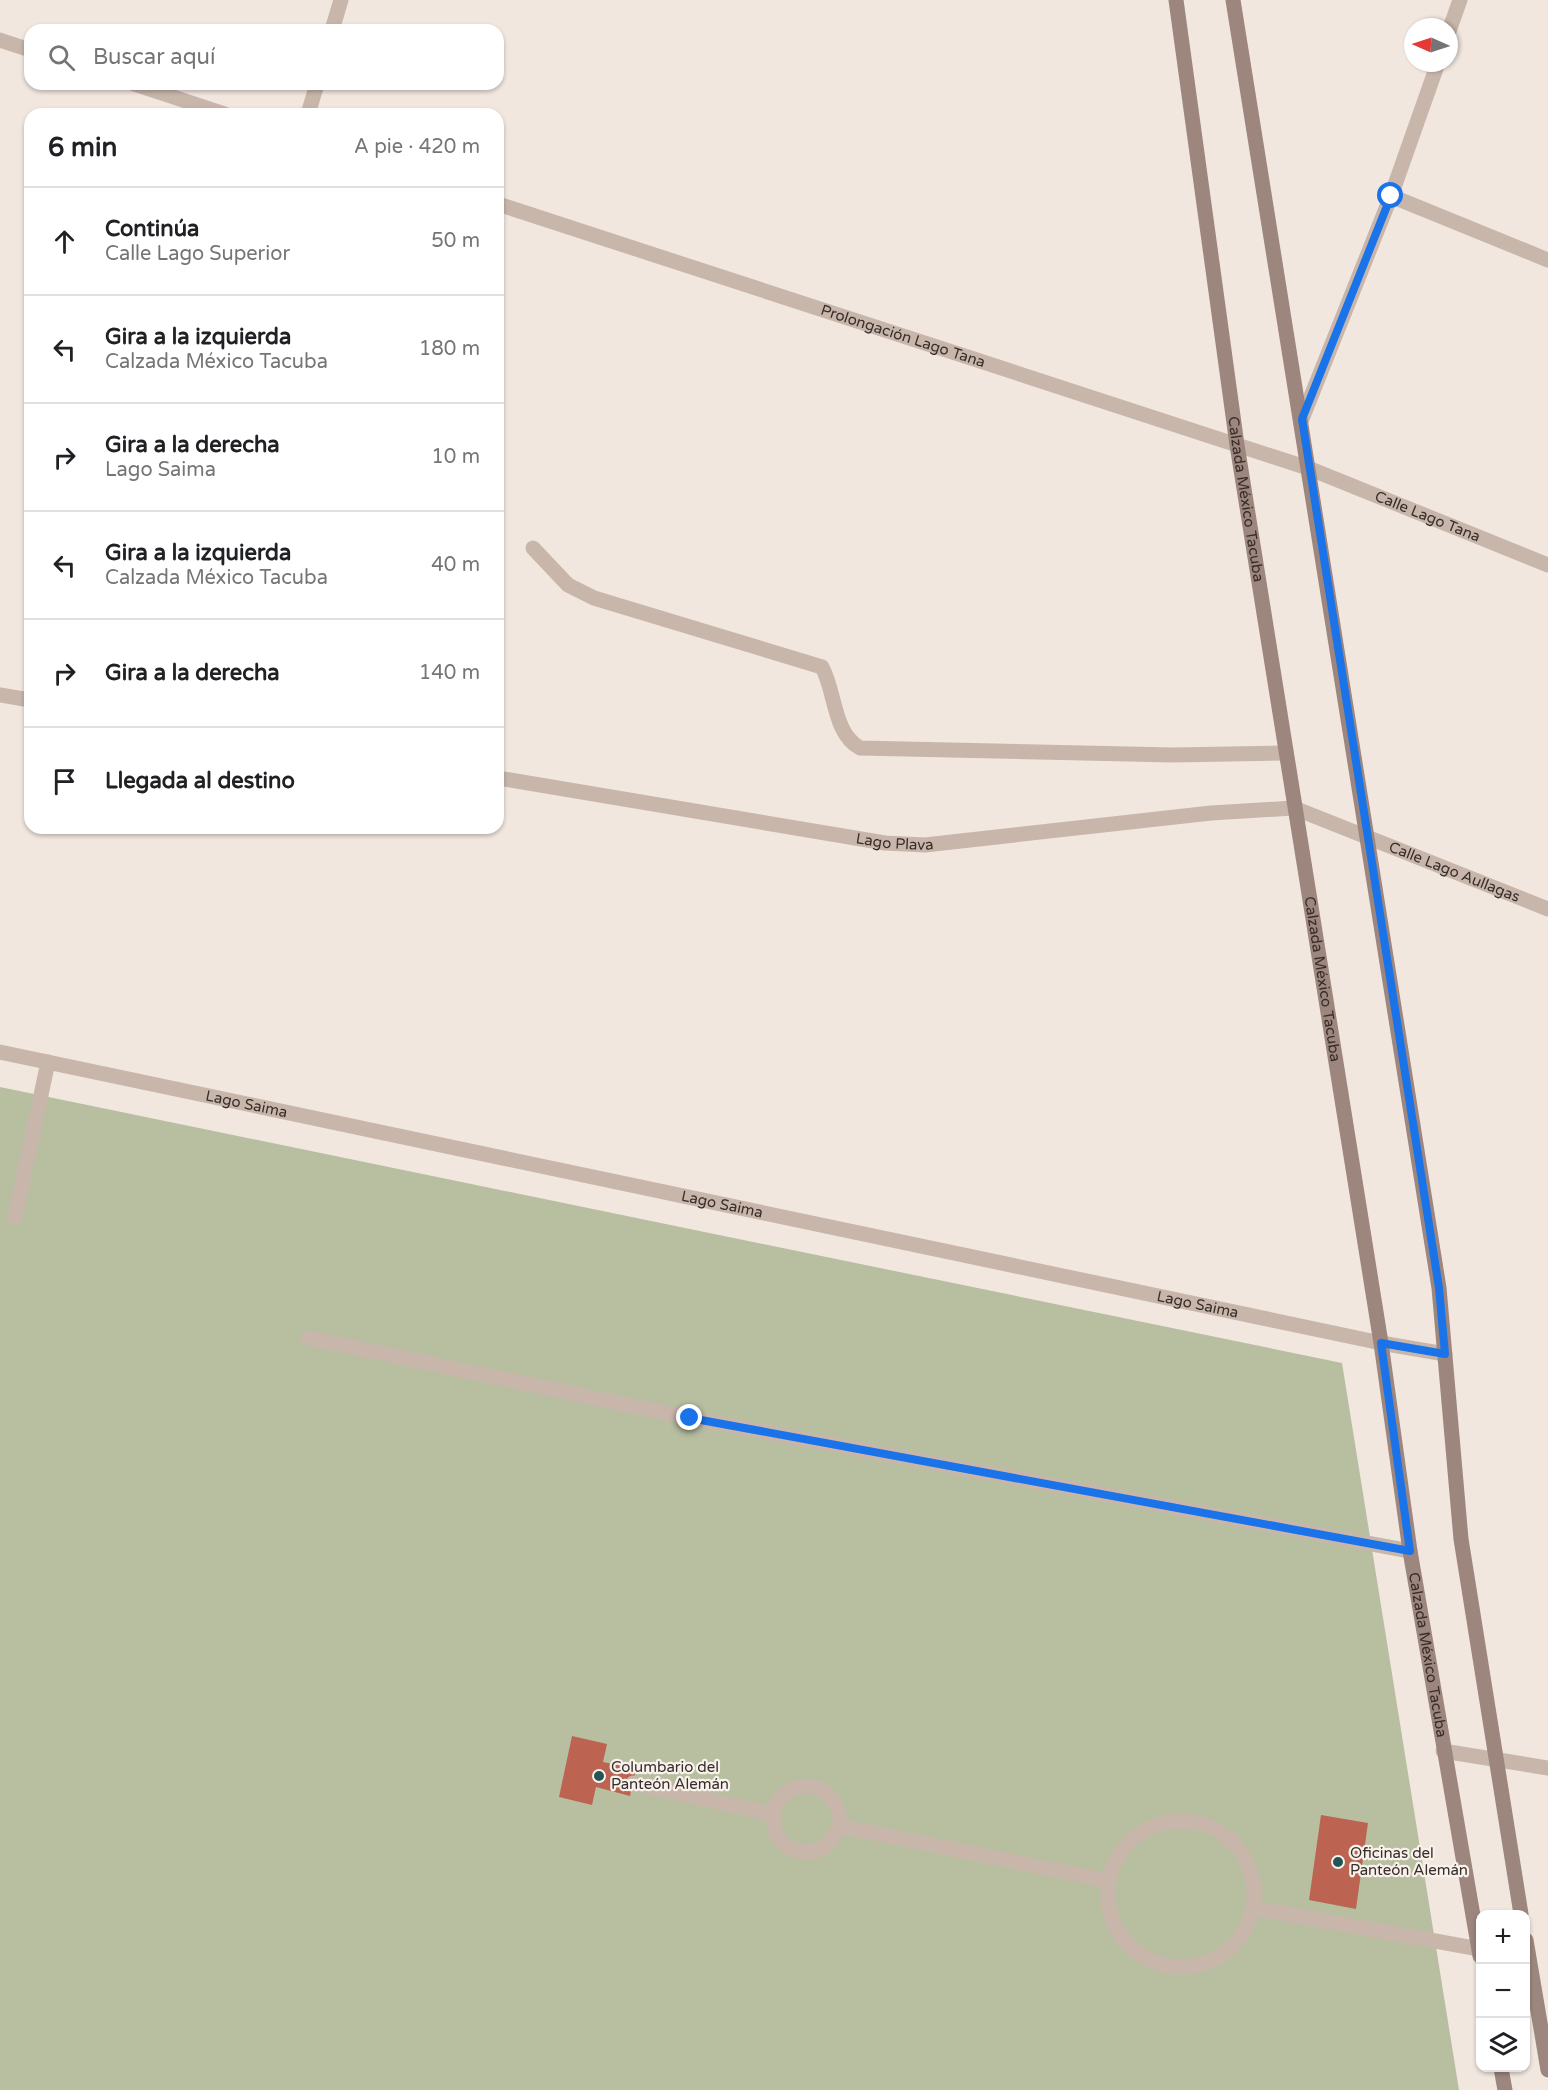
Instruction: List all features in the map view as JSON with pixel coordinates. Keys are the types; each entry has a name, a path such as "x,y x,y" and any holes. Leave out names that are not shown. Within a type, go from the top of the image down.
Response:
{"main road":[{"name":"Calzada México Tacuba","path":"1176,0 1237,445 1381,1343 1410,1551 1476,1930"},
{"path":"1233,0 1302,419 1439,1288 1461,1539 1494,1758 1520,1910"},
{"path":"1530,1964 1548,2070"},
{"path":"1502,2072 1505,2090"}],"street":[{"path":"334,24 341,0"},
{"path":"1454,18 1460,0"},
{"path":"0,40 24,48"},
{"path":"1302,419 1391,196 1435,72"},
{"path":"152,90 207,108"},
{"path":"310,108 315,90"},
{"path":"1391,196 1548,260"},
{"name":"Prolongación Lago Tana","path":"504,206 1308,468"},
{"name":"Calle Lago Tana","path":"1308,468 1548,565"},
{"path":"533,548 568,585 594,598 822,667 829,681 842,730 849,742 860,748 1173,755 1285,753"},
{"path":"0,695 24,699"},
{"name":"Lago Plava","path":"504,779 885,843 925,845 1211,813 1294,808"},
{"name":"Calle Lago Aullagas","path":"1294,808 1548,909"},
{"name":"Lago Saima","path":"0,1052 1381,1343 1445,1354"},
{"path":"15,1217 48,1062"},
{"path":"308,1338 690,1418 1410,1551"},
{"path":"1443,1750 1548,1768"},
{"path":"633,1783 771,1814"},
{"path":"808,1784 826,1791 837,1806 839,1826 829,1843 812,1852 793,1851 778,1839 771,1814 789,1788 808,1784"},
{"path":"1188,1820 1212,1827 1232,1840 1247,1860 1254,1884 1254,1908 1245,1931 1230,1949 1209,1962 1186,1968 1162,1965 1141,1955 1123,1939 1112,1918 1109,1881 1123,1849 1141,1832 1164,1822 1188,1820"},
{"path":"839,1826 1109,1881"},
{"path":"1254,1908 1476,1951"}],"green space":[{"path":"0,1087 1342,1363 1459,2090 0,2090"}],"building":[{"name":"Columbario del Panteón Alemán","path":"572,1736 607,1744 603,1762 636,1769 630,1796 596,1787 592,1805 559,1797"},
{"name":"Oficinas del Panteón Alemán","path":"1321,1815 1368,1823 1356,1909 1309,1900"}],"place":[{"name":"Columbario del Panteón Alemán","path":"599,1776"},
{"name":"Oficinas del Panteón Alemán","path":"1338,1862"}],"route":[{"path":"690,1418 1410,1551 1381,1343 1445,1354 1439,1288 1302,419 1391,196"}]}
